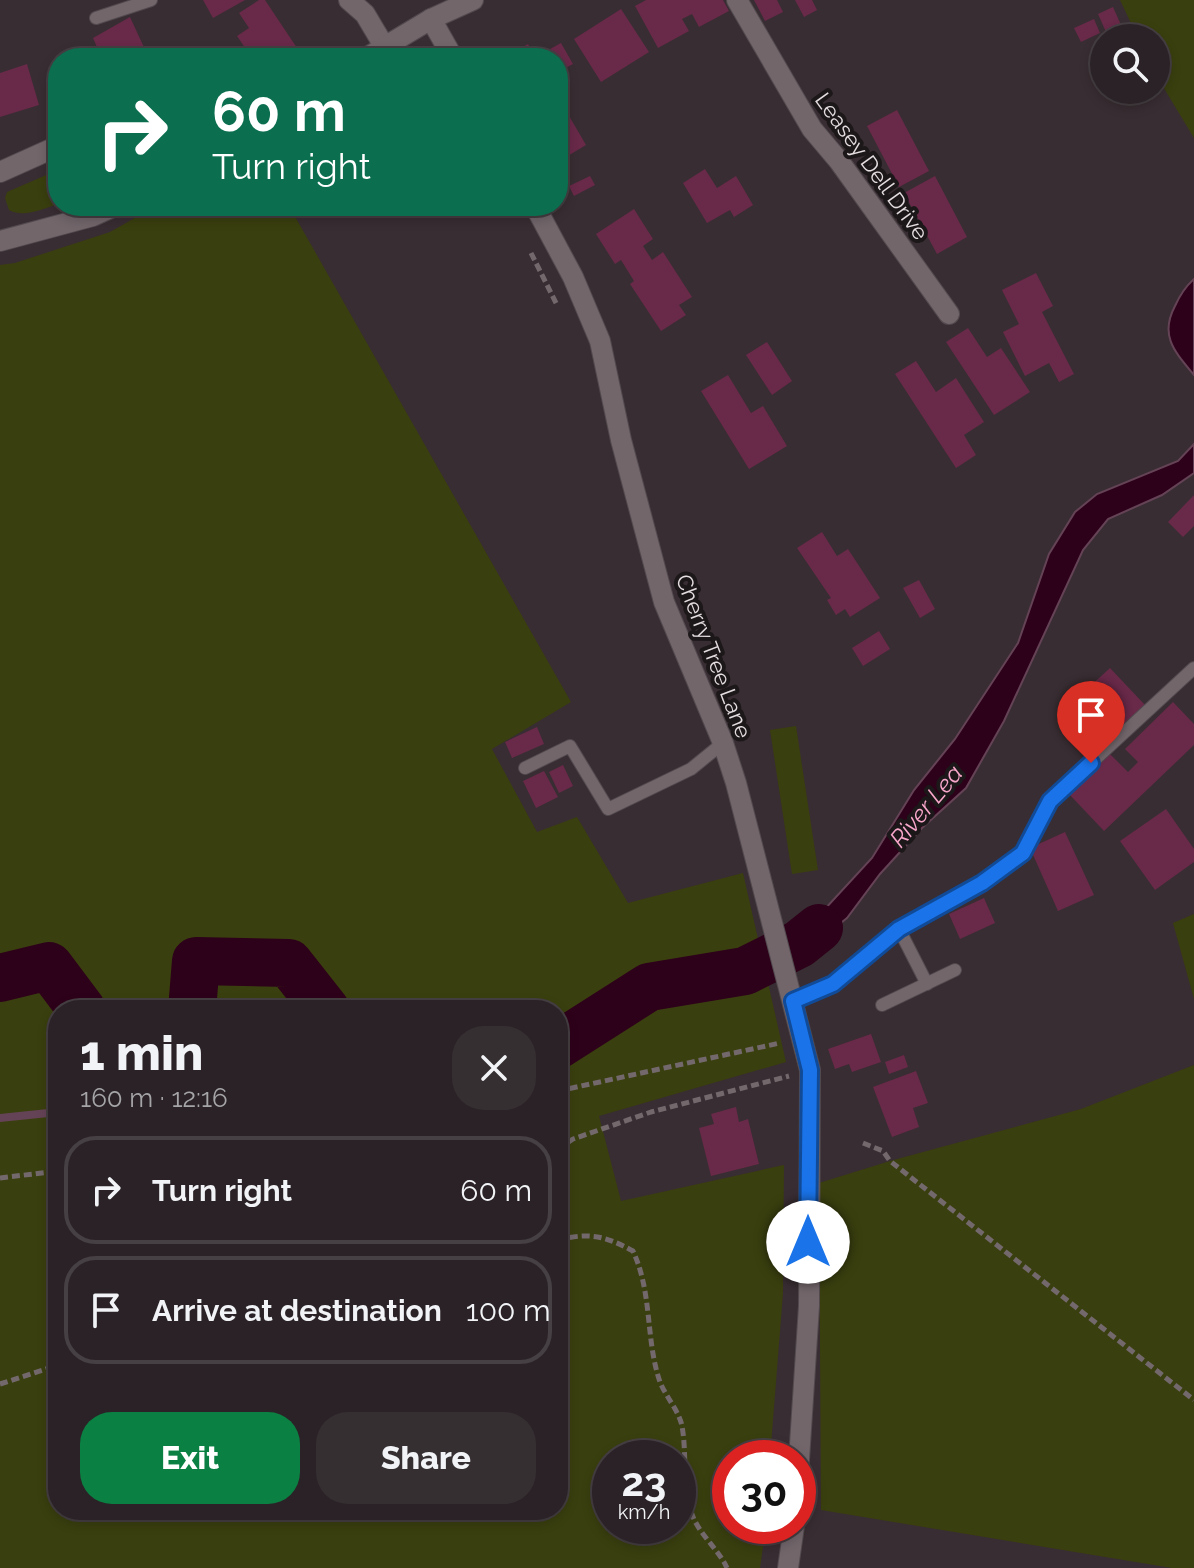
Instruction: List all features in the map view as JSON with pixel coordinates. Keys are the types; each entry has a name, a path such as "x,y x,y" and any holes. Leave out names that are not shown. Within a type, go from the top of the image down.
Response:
{"street":[{"path":"349,0 365,14 384,46"},
{"path":"381,48 431,19 473,0"},
{"name":"Leasey Dell Drive","path":"737,0 812,129 839,161 949,314"},
{"path":"431,19 447,48"},
{"path":"0,172 48,150"},
{"path":"1,238 93,216"},
{"name":"Cherry Tree Lane","path":"540,216 573,277 600,341 621,440 664,602 723,743 810,1070 809,1306 800,1440"},
{"path":"788,1568 791,1544"}],"lane":[{"path":"96,18 151,0"},
{"path":"793,1001 833,984 899,929 982,883 1023,853 1050,801 1194,668"},
{"path":"525,768 570,746 608,809 691,769 723,743"},
{"path":"899,929 927,984"},
{"path":"882,1005 955,970"}],"path":[{"path":"528,248 561,313"},
{"path":"568,1089 802,1039"},
{"path":"568,1142 651,1112 810,1070"},
{"path":"863,1143 883,1151 890,1161 1194,1400"},
{"path":"0,1178 48,1172"},
{"path":"568,1238 605,1237 633,1251 648,1300 652,1348 661,1383 681,1423 691,1513 727,1568"},
{"path":"0,1384 48,1368"}],"green space":[{"path":"1120,0 1194,0 1194,138 1170,98 1170,24 1131,24"},
{"path":"48,174 48,207 27,213 9,210 5,198 7,192"},
{"path":"138,216 295,216 571,702 492,749 537,832 577,817 628,903 743,873 786,1062 599,1116 621,1201 784,1165 783,1293 771,1440 712,1440 712,1544 763,1544 760,1568 0,1568 0,265 110,232"},
{"path":"796,726 818,870 792,874 770,730"},
{"path":"1194,914 1194,999 1173,923"},
{"path":"1194,1065 1194,1568 1172,1568 821,1510 819,1183 1081,1109"}],"water":[{"path":"1194,279 1194,375 1175,351 1169,326 1179,298"},
{"path":"1194,444 1194,473 1162,495 1108,519 1083,550 1004,721 966,788 922,828 880,874 847,918 805,952 766,973 761,953 824,910 872,858 914,790 955,739 1018,643 1049,554 1075,512 1097,494 1178,461"}],"building":[{"path":"203,0 245,0 213,18"},
{"path":"259,0 265,0 297,48 245,48 237,36 249,28 239,13"},
{"path":"646,0 723,0 729,11 699,27 692,14 682,19 689,31 658,48 635,6"},
{"path":"754,0 777,0 783,12 765,21"},
{"path":"795,0 812,0 817,10 804,17"},
{"path":"1113,7 1121,24 1102,24 1098,14"},
{"path":"621,9 649,52 601,82 574,39"},
{"path":"130,17 144,48 98,48 93,38"},
{"path":"1094,19 1096,24 1090,24 1090,38 1081,42 1074,28"},
{"path":"27,64 39,105 0,117 0,73"},
{"path":"897,110 929,171 899,187 867,126"},
{"path":"568,114 586,145 568,156"},
{"path":"705,169 717,188 736,176 753,205 734,217 730,210 707,223 683,183"},
{"path":"590,176 595,185 574,196 569,186"},
{"path":"935,176 967,237 937,254 904,193"},
{"path":"634,209 653,239 643,246 652,260 663,252 692,297 679,305 686,315 661,331 630,284 634,281 621,260 615,264 596,234"},
{"path":"1036,273 1053,306 1042,312 1074,374 1059,382 1049,363 1025,376 1003,332 1019,324 1002,290"},
{"path":"968,328 987,357 1001,348 1030,392 994,415 946,342"},
{"path":"767,342 792,381 772,395 746,355"},
{"path":"916,361 936,392 956,378 984,422 964,435 976,455 956,468 895,374"},
{"path":"728,375 751,413 763,406 787,446 749,469 701,391"},
{"path":"1194,495 1194,526 1183,537 1168,522"},
{"path":"822,532 837,556 848,549 880,598 850,617 845,609 836,615 827,600 831,598 797,548"},
{"path":"919,580 935,609 920,618 903,588"},
{"path":"879,631 890,649 863,666 852,648"},
{"path":"1110,668 1145,705 1096,750 1061,713"},
{"path":"1173,702 1194,724 1194,745 1104,831 1069,794 1110,754 1128,772 1138,762 1125,749"},
{"path":"537,727 544,744 512,758 505,742"},
{"path":"563,765 573,786 559,793 549,772"},
{"path":"544,771 558,797 536,808 523,781"},
{"path":"1166,809 1194,849 1194,862 1155,890 1120,841"},
{"path":"1065,832 1094,895 1058,911 1030,848"},
{"path":"984,898 995,923 960,939 949,914"},
{"path":"871,1034 881,1062 852,1072 849,1064 835,1069 828,1049"},
{"path":"904,1055 908,1067 889,1074 885,1062"},
{"path":"916,1071 928,1103 913,1108 919,1127 892,1137 873,1087"},
{"path":"736,1107 739,1122 748,1119 759,1164 711,1176 699,1128 714,1124 711,1114"}],"waterway":[{"name":"River Lea","path":"568,1039 649,987 745,971 799,944 819,928"},
{"name":"River Lea","path":"193,1000 196,961 289,963 318,1000"},
{"name":"River Lea","path":"0,978 49,966 74,1000"},
{"path":"0,1118 48,1113"}],"route":[{"path":"808,1242 810,1070 793,1001 833,984 899,929 982,883 1023,853 1050,801 1091,763"}]}
